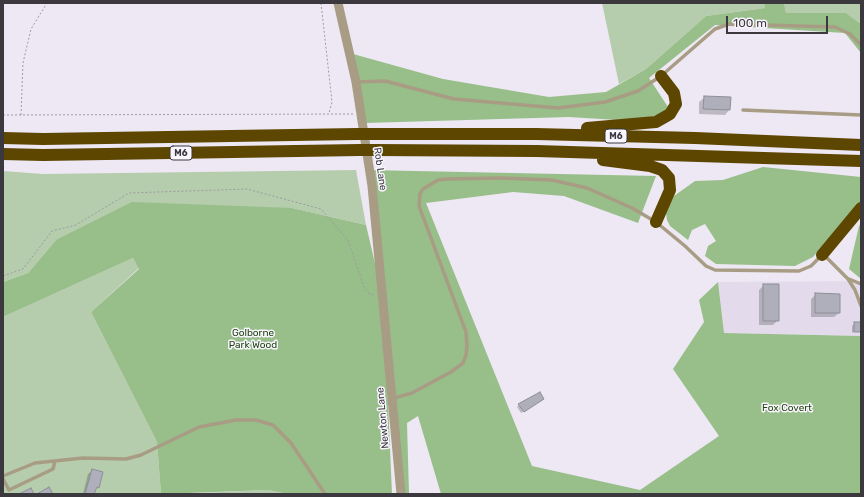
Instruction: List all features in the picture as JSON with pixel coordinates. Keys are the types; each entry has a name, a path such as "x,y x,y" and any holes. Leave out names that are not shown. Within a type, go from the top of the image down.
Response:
{"highway":[{"path":"536,134 656,122 670,114 676,104 674,94 661,76"},
{"name":"M6","path":"3,138 43,139 357,134 536,134 687,137 861,146"},
{"name":"M6","path":"3,154 43,155 360,150 537,151 861,161"},
{"path":"537,151 650,166 662,170 669,178 670,190 656,222"},
{"path":"822,254 861,208"}],"street":[{"name":"Rob Lane","path":"338,3 356,82 361,114 375,213 387,340"},
{"name":"Newton Lane","path":"387,340 401,494"}],"lane":[{"path":"356,82 385,81 454,99 558,108 605,102 621,98 638,91 661,76 715,29 729,24 835,27 850,34 861,45"},
{"path":"743,110 861,115"},
{"path":"392,398 412,393 451,372 463,362 467,351 466,332 419,206 420,194 430,184 447,179 500,178 558,181 587,188 606,195 656,222 685,246 702,263 715,270 799,271 811,266 822,254 848,279 855,290 861,306"},
{"path":"848,279 861,284"},
{"path":"55,461 53,469 9,490 3,478 35,463 83,458 126,459 141,455 199,427 236,420 256,420 273,425 291,443 324,494"}],"path":[{"path":"21,116 23,63 31,29 47,3"},
{"path":"321,3 325,52 332,102 328,114"},
{"path":"3,115 361,114"},
{"path":"3,276 23,269 52,231 76,225 130,193 246,189 321,209 348,240 364,288 369,294 383,295"}],"shaded area":[{"path":"861,281 861,336 724,333 718,282"}],"green space":[{"path":"602,3 764,3 765,8 706,16 646,69 619,84"},
{"path":"764,3 784,3 786,13 846,13 861,24 861,53 845,33 715,25 649,78 668,107 669,111 662,114 646,118 617,120 569,117 365,123 353,54 443,79 549,97 606,92 646,69 706,16 765,8"},
{"path":"784,3 861,3 861,24 846,13 786,13"},
{"path":"763,167 861,177 861,202 813,257 795,266 716,264 705,256 708,246 716,241 705,224 692,230 688,240 670,226 666,213 674,196 695,181 723,180"},
{"path":"356,170 366,225 292,208 56,240 28,273 3,282 3,171 43,174"},
{"path":"367,170 656,176 638,223 564,196 513,192 426,203 532,466 640,490 719,436 673,369 704,322 699,300 718,282 724,333 861,336 861,494 441,494 418,416 407,423 409,494 402,494 384,312 392,494 287,494 269,490 161,494 157,442 91,312 139,269 133,258 3,317 3,282 28,273 56,240 132,202 292,208 366,225 381,289"},
{"path":"861,223 861,279 849,269"},
{"path":"133,258 139,268 91,312 157,442 161,494 3,494 3,317"},
{"path":"269,490 287,494 176,494"}],"building":[{"path":"704,96 731,97 730,110 703,109"},
{"path":"763,284 779,284 779,321 763,321"},
{"path":"815,293 840,294 840,313 815,313"},
{"path":"854,322 861,322 861,332 854,332"},
{"path":"540,392 544,399 524,412 518,404"},
{"path":"92,469 103,472 99,488 97,487 94,494 85,494"},
{"path":"49,487 53,494 37,494"},
{"path":"31,488 34,494 19,494"}],"park label":[{"name":"Golborne Park Wood","path":"253,338"},
{"name":"Fox Covert","path":"787,408"}]}
